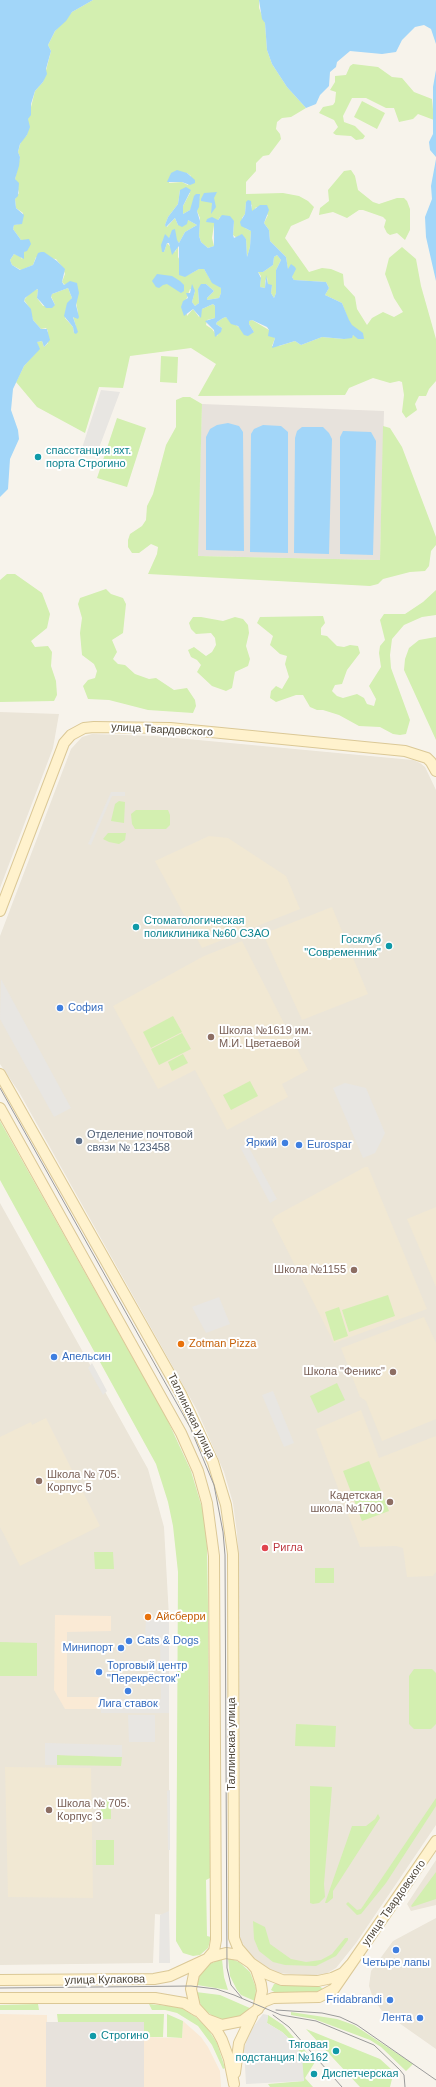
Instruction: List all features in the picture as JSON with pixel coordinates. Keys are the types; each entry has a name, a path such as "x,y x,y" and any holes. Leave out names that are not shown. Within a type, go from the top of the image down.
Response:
{"main road":[{"name":"улица Твардовского","path":"0,911 64,744 71,735 84,728 94,726 170,728 405,751 427,758 436,771"},
{"name":"Таллинская улица","path":"0,1074 170,1374 205,1442 220,1482 228,1516 233,1554 234,1938 238,1948 256,1969 261,1984 257,2009 239,2043 234,2086"},
{"name":"Таллинская улица","path":"0,1108 181,1433 198,1471 207,1503 214,1556 216,1940 214,1951 195,1972 191,1989 193,2002 203,2016 217,2031 225,2048 234,2086"},
{"name":"улица Твардовского","path":"257,2009 273,1998 319,1997 337,1987 351,1964 436,1841"},
{"path":"206,1960 216,1955 230,1953 239,1955 250,1962"},
{"name":"улица Кулакова","path":"0,1980 154,1979 170,1976 206,1960"},
{"name":"улица Твардовского","path":"250,1962 272,1977 285,1980 318,1980 332,1978 343,1973 351,1964"},
{"name":"улица Кулакова","path":"0,1998 160,1998 184,2002 203,2016"},
{"path":"203,2016 215,2023 232,2024 242,2021 257,2009"}],"shaded area":[{"path":"101,390 120,392 99,448 82,448"},
{"path":"202,404 384,411 380,560 197,556"},
{"path":"0,712 59,714 53,748 0,888"},
{"path":"92,734 155,736 413,760 425,767 436,790 436,1825 356,1943 336,1968 322,1976 276,1973 250,1956 240,1939 239,1570 237,1533 233,1503 224,1472 197,1410 19,1092 0,1064 0,936 71,749 82,737"},
{"path":"111,792 125,792 125,796 112,796 91,845 88,844"},
{"path":"209,836 228,838 286,876 300,909 202,948 155,861"},
{"path":"332,907 368,994 302,1020 263,934"},
{"name":"Школа №1619 им. М.И. Цветаевой","path":"242,941 308,1070 282,1084 288,1097 227,1130 195,1070 158,1089 113,1006 204,956"},
{"path":"1,979 71,1108 54,1117 0,1019"},
{"path":"345,1083 366,1088 385,1133 375,1153 363,1158 333,1088"},
{"path":"247,1144 277,1199 270,1203 240,1147"},
{"name":"Школа №1155","path":"365,1167 368,1167 427,1309 334,1343 272,1220 275,1216"},
{"path":"0,1203 148,1469 164,1527 169,1617 169,1911 164,1915 155,1914 153,1963 0,1965"},
{"path":"436,1207 436,1287 407,1219"},
{"path":"219,1297 230,1324 206,1333 192,1307"},
{"name":"Школа \"Феникс\"","path":"424,1317 436,1343 436,1419 382,1441 366,1401 360,1397 341,1348"},
{"path":"92,1363 107,1391 103,1395 88,1368"},
{"path":"273,1391 294,1443 284,1447 262,1395"},
{"name":"Кадетская школа №1700","path":"361,1410 379,1458 436,1436 436,1572 433,1576 407,1577 403,1548 396,1546 360,1547 316,1429"},
{"name":"Школа № 705. Корпус 5","path":"46,1418 100,1526 20,1566 0,1527 0,1437 31,1422 32,1425"},
{"path":"55,1615 111,1616 111,1631 67,1632 67,1697 99,1697 99,1709 65,1709 54,1690"},
{"path":"146,1617 169,1617 169,1713 101,1713 100,1699 161,1699 160,1639 145,1639"},
{"path":"128,1715 155,1715 155,1742 129,1742"},
{"path":"45,1743 122,1745 122,1757 57,1755 57,1765 45,1765"},
{"name":"Школа № 705. Корпус 3","path":"5,1767 91,1768 93,1898 8,1897"},
{"path":"170,1790 170,1850 168,1850 167,1791"},
{"path":"436,1860 436,1905 411,1911 407,1904"},
{"path":"169,1911 170,1963 159,1963 160,1915"},
{"path":"436,1918 436,2049 382,2011 373,1998 369,1986 371,1971 393,1941"},
{"path":"0,2014 47,2015 46,2087 0,2087"},
{"path":"263,2014 268,2015 267,2023 282,2032 296,2045 302,2057 304,2081 246,2084 244,2048 250,2031"},
{"path":"183,2021 201,2037 208,2047 220,2071 221,2087 144,2087 144,2037 182,2038"},
{"path":"46,2022 144,2022 144,2087 46,2087"}],"green space":[{"path":"93,0 259,0 259,8 265,23 267,50 272,64 287,87 306,108 291,117 282,118 277,122 276,129 280,134 281,139 269,155 263,156 256,163 256,171 246,182 246,194 283,193 299,196 308,201 314,207 309,218 291,226 285,238 309,272 322,268 331,269 343,274 344,285 355,297 357,309 367,325 372,318 383,312 394,317 403,312 394,298 385,274 389,258 402,247 416,259 421,286 436,339 436,381 429,389 426,396 419,396 415,404 417,410 406,418 402,412 404,395 402,382 399,381 390,383 373,378 349,388 345,395 198,396 216,364 191,348 130,356 123,388 99,387 85,433 37,407 16,382 24,366 38,350 37,342 42,341 44,347 48,343 48,331 46,328 41,329 33,320 29,307 24,300 36,289 38,290 37,298 43,306 55,305 51,296 52,294 68,288 72,298 66,309 65,318 73,327 74,333 76,327 73,316 78,313 76,302 67,284 65,285 62,282 65,274 63,268 56,259 36,257 33,265 21,270 12,265 10,260 14,254 20,256 22,259 25,241 21,240 13,229 14,225 19,224 23,218 23,213 16,208 15,199 19,193 15,179 20,157 18,152 21,141 27,135 28,119 35,91 43,82 51,51 48,45 55,31 72,12","holes":["171,173 187,173 191,176 188,185 182,182 169,183","180,190 190,193 183,206 183,214 190,210 200,194 197,211 200,218 199,236 201,242 208,248 214,246 212,238 214,222 207,219 218,220 220,217 234,221 233,235 237,238 240,235 246,239 247,257 250,247 251,231 245,228 242,218 245,214 246,202 252,205 251,211 254,211 256,207 268,215 264,223 269,230 270,241 286,257 288,270 293,272 292,277 294,280 326,282 329,288 325,295 342,303 354,335 344,339 322,337 301,345 295,341 279,346 272,346 275,338 269,333 269,330 252,320 249,321 249,324 254,332 241,329 226,317 223,318 216,324 222,328 217,336 212,329 206,325 207,320 215,318 215,306 213,304 202,309 199,317 193,309 187,316 186,300 190,289 195,291 192,302 195,306 199,303 198,289 206,284 214,291 207,298 207,300 219,298 221,288 210,279 204,269 199,269 188,275 178,257 178,246 175,252 167,243 164,252 162,252 163,239 169,238 171,234 179,243 185,232 197,225 188,220 178,225 175,218 167,227 165,225 168,217 178,204"]},
{"path":"353,64 378,67 392,77 402,78 414,92 432,99 434,120 418,114 413,119 399,122 394,108 386,108 366,98 352,98 343,116 344,122 355,126 365,136 363,139 356,140 351,136 336,135 333,133 338,127 334,120 319,113 323,107 333,105 335,102 336,92 330,90 335,82 335,76 346,75 350,66"},
{"path":"362,101 385,113 377,129 354,117"},
{"path":"351,170 355,176 358,190 373,202 379,204 397,198 404,198 407,201 410,209 410,230 405,240 397,233 390,235 387,233 384,227 386,220 383,217 363,210 359,210 347,218 333,212 319,215 320,208 329,201 328,190 344,171"},
{"path":"277,255 281,260 276,270 276,293 274,298 271,293 272,285 268,285 267,277 265,281 265,288 260,287 261,276 258,272 263,272 273,265 274,257"},
{"path":"161,356 178,357 177,383 160,382"},
{"path":"183,397 190,397 202,404 198,556 380,560 383,426 390,428 402,447 436,537 436,545 431,551 429,566 425,571 410,572 383,579 378,584 370,586 148,574 157,554 158,547 151,544 139,553 132,553 128,547 128,540 130,534 142,526 146,520 147,506 153,494 166,445 176,427 176,400"},
{"path":"117,418 146,428 127,487 97,478"},
{"path":"7,574 15,574 42,593 50,614 47,628 31,641 35,647 48,646 52,652 51,666 56,681 57,695 54,701 0,702 0,580"},
{"path":"106,589 111,594 123,598 126,604 123,633 112,640 117,652 113,659 118,664 125,665 135,674 149,679 156,678 174,690 187,688 195,700 196,706 193,713 148,710 109,700 88,699 83,686 88,680 95,678 97,671 94,664 82,655 80,633 82,618 78,604 80,598"},
{"path":"436,590 436,615 422,617 404,625 392,639 390,655 391,668 410,720 406,734 393,734 380,727 359,726 339,715 310,707 303,695 296,695 276,702 270,698 271,691 276,686 282,689 289,677 285,664 287,656 280,654 270,645 273,636 257,623 260,617 323,616 325,623 321,628 321,635 327,636 337,646 358,646 360,653 347,670 342,684 335,685 332,691 337,696 343,698 357,694 364,698 367,704 374,706 376,699 369,686 381,667 379,653 380,646 385,640 380,620 384,614 405,614 423,602"},
{"path":"193,617 223,621 235,617 243,619 248,625 249,633 246,646 250,659 248,666 235,672 232,688 226,691 212,686 197,672 201,665 197,660 191,657 188,650 194,647 206,656 212,652 216,645 215,638 211,633 196,634 191,629 189,623"},
{"path":"436,637 436,740 404,670 405,659 409,648 419,640"},
{"path":"119,801 125,802 124,823 111,821 115,804"},
{"path":"136,810 168,810 170,815 170,825 166,829 135,829 132,824 131,814"},
{"path":"108,833 126,833 125,840 119,844 109,842 103,839"},
{"path":"173,1016 182,1032 151,1048 143,1032"},
{"path":"182,1033 191,1049 159,1065 151,1049"},
{"path":"183,1054 188,1063 172,1071 168,1062"},
{"path":"250,1081 258,1096 231,1110 223,1095"},
{"path":"0,1121 167,1419 191,1471 203,1511 207,1546 208,1606 210,1878 206,1880 207,1936 211,1937 208,1948 200,1955 193,1956 183,1953 176,1941 178,1572 173,1526 168,1502 156,1464 0,1180"},
{"path":"388,1295 395,1316 349,1332 342,1310"},
{"path":"339,1307 348,1336 334,1341 325,1312"},
{"path":"337,1383 345,1400 318,1413 310,1396"},
{"path":"369,1461 389,1511 362,1521 343,1471"},
{"path":"94,1552 113,1552 114,1569 95,1569"},
{"path":"315,1568 334,1568 334,1583 315,1583"},
{"path":"0,1642 37,1643 37,1676 0,1676"},
{"path":"414,1669 432,1669 436,1673 436,1724 431,1729 414,1729 409,1724 409,1676"},
{"path":"296,1724 336,1726 335,1747 295,1746"},
{"path":"57,1755 122,1757 121,1766 57,1765"},
{"path":"310,1786 332,1787 324,1884 325,1897 319,1903 313,1904 310,1903"},
{"path":"436,1798 436,1806 386,1883 361,1914 357,1915 346,1904 348,1902 357,1910 361,1909"},
{"path":"101,1800 111,1800 111,1819 101,1819"},
{"path":"378,1814 380,1818 333,1891 333,1898 325,1903 352,1826 366,1826 375,1819"},
{"path":"96,1840 114,1840 114,1865 96,1865"},
{"path":"436,1872 436,1899 412,1907 411,1906"},
{"path":"253,1921 265,1927 270,1944 291,1959 306,1962 321,1960 332,1954 345,1938 348,1938 348,1940 336,1956 316,1966 285,1965 273,1962 259,1951 254,1939"},
{"path":"228,1958 239,1962 250,1972 256,1988 255,2001 241,1995 237,1990 230,1976"},
{"path":"222,1959 224,1977 228,1990 197,1985 200,1974 207,1965"},
{"path":"274,1984 318,1985 323,1989 318,1993 276,1993 271,1990"},
{"path":"196,1992 220,1995 252,2009 239,2017 222,2020 214,2017 202,2008"},
{"path":"38,2004 39,2010 0,2010 0,2005"},
{"path":"149,2004 180,2007 197,2018 208,2029 217,2043 225,2068 223,2069 212,2045 198,2026 177,2013 165,2010 152,2010"},
{"path":"291,2012 337,2019 354,2025 413,2064 406,2071 381,2047 370,2040 314,2019 291,2015"},
{"path":"57,2014 164,2014 163,2037 144,2037 144,2022 58,2022"},
{"path":"167,2014 183,2021 182,2038 167,2037"},
{"path":"268,2015 283,2025 315,2062 305,2078 313,2087 270,2087 268,2084 304,2081 296,2045 282,2032 267,2023"},
{"path":"306,2029 380,2059 391,2069 393,2075 390,2087 360,2087"}],"water":[{"path":"0,0 93,0 72,12 66,21 55,31 48,45 51,51 46,69 47,74 43,82 35,91 31,104 31,115 28,119 30,127 27,135 20,144 18,152 20,157 19,166 15,179 19,183 18,196 15,199 16,208 24,215 22,224 14,225 13,229 21,240 29,239 31,244 27,251 24,252 24,259 14,254 10,260 12,265 20,270 33,265 38,253 44,252 65,269 62,282 64,285 70,281 77,283 79,293 76,305 79,317 78,319 73,317 78,332 76,334 74,333 73,327 64,316 67,303 72,298 68,288 52,294 51,297 55,305 52,308 46,308 37,298 37,289 25,298 24,301 31,309 33,320 41,329 47,329 50,340 44,347 42,341 37,342 40,349 24,366 13,389 11,410 18,430 19,439 10,459 8,489 0,497"},
{"path":"259,0 436,0 436,44 431,29 424,25 415,27 402,40 396,52 382,54 350,51 337,62 336,67 330,72 329,86 320,95 316,104 306,108 287,87 272,64 267,50 265,23 262,19"},
{"path":"436,70 436,157 430,150 429,142 433,134 433,87"},
{"path":"436,159 436,281 426,237 425,217 432,199 431,186"},
{"path":"177,170 187,173 195,180 195,183 190,185 182,182 167,182 171,173"},
{"path":"186,187 191,190 183,206 183,214 190,210 194,196 196,194 200,194 199,207 197,211 200,221 199,236 201,242 208,248 214,246 214,223 206,222 207,219 212,217 218,220 222,215 230,216 234,221 234,238 242,234 246,239 247,257 250,247 251,231 241,226 240,222 245,214 246,202 248,200 251,201 252,211 260,205 267,205 269,210 264,223 269,230 270,241 286,257 288,269 291,264 295,267 296,269 292,277 294,280 326,282 329,288 325,295 342,303 352,325 363,333 364,339 358,339 353,335 352,338 344,339 322,337 301,345 295,341 272,348 275,338 268,336 269,330 267,327 252,320 249,321 249,324 254,332 248,336 244,335 238,326 231,324 226,317 223,318 216,324 222,328 221,332 215,337 214,330 205,321 215,318 215,306 213,304 202,309 201,318 193,309 184,316 181,307 183,301 188,298 186,293 190,293 192,284 195,291 192,302 195,306 199,303 198,289 201,284 206,284 214,291 207,298 207,300 219,298 221,288 212,283 204,269 199,269 185,277 179,275 179,246 172,255 169,243 167,243 164,252 162,252 161,245 165,234 169,238 172,230 175,229 179,243 185,232 197,225 188,220 187,224 182,227 178,225 175,218 166,227 165,225 168,217 178,204 180,190","holes":["277,255 281,260 276,270 276,293 274,298 271,293 272,285 268,284 266,275 265,288 260,287 261,278 258,272 263,272 273,265 274,257"]},
{"path":"217,192 214,198 216,207 211,214 212,203 201,201 201,199 204,193"},
{"path":"157,274 172,276 180,281 184,285 184,291 181,293 167,284 159,288 156,287 152,281"},
{"path":"228,423 239,426 243,432 244,551 206,550 206,437 210,429 217,425"},
{"path":"263,425 281,426 288,432 288,553 250,552 251,434 254,429"},
{"path":"302,427 323,427 332,439 329,554 294,553 295,438 297,431"},
{"path":"343,431 371,432 376,441 373,555 340,554 340,437"}],"tram line":[{"path":"0,1088 190,1427 214,1485 223,1532 225,1555 227,1968 231,1985 242,1998"},
{"path":"0,1988 191,1986 216,1989 281,2015 316,2021 374,2045 404,2075 405,2087"},
{"path":"276,2010 322,2013 340,2017 357,2025 436,2080"},
{"path":"273,2015 289,2027 342,2087"}],"place":[{"name":"спасстанция яхт. порта Строгино","path":"38,457"},
{"name":"Стоматологическая поликлиника №60 СЗАО","path":"136,927"},
{"name":"Госклуб \"Современник\"","path":"389,946"},
{"name":"София","path":"60,1008"},
{"name":"Школа №1619 им. М.И. Цветаевой","path":"211,1037"},
{"name":"Отделение почтовой связи № 123458","path":"79,1141"},
{"name":"Яркий","path":"285,1143"},
{"name":"Eurospar","path":"299,1145"},
{"name":"Школа №1155","path":"354,1270"},
{"name":"Zotman Pizza","path":"181,1344"},
{"name":"Апельсин","path":"54,1357"},
{"name":"Школа \"Феникс\"","path":"393,1372"},
{"name":"Школа № 705. Корпус 5","path":"39,1481"},
{"name":"Кадетская школа №1700","path":"390,1502"},
{"name":"Ригла","path":"265,1548"},
{"name":"Айсберри","path":"148,1617"},
{"name":"Cats & Dogs","path":"129,1641"},
{"name":"Минипорт","path":"121,1648"},
{"name":"Торговый центр \"Перекрёсток\"","path":"99,1672"},
{"name":"Лига ставок","path":"128,1691"},
{"name":"Школа № 705. Корпус 3","path":"49,1810"},
{"name":"Четыре лапы","path":"396,1950"},
{"name":"Fridabrandi","path":"390,2000"},
{"name":"Лента","path":"420,2018"},
{"name":"Строгино","path":"93,2036"},
{"name":"Тяговая подстанция №162","path":"336,2051"},
{"name":"Диспетчерская","path":"314,2074"}]}
